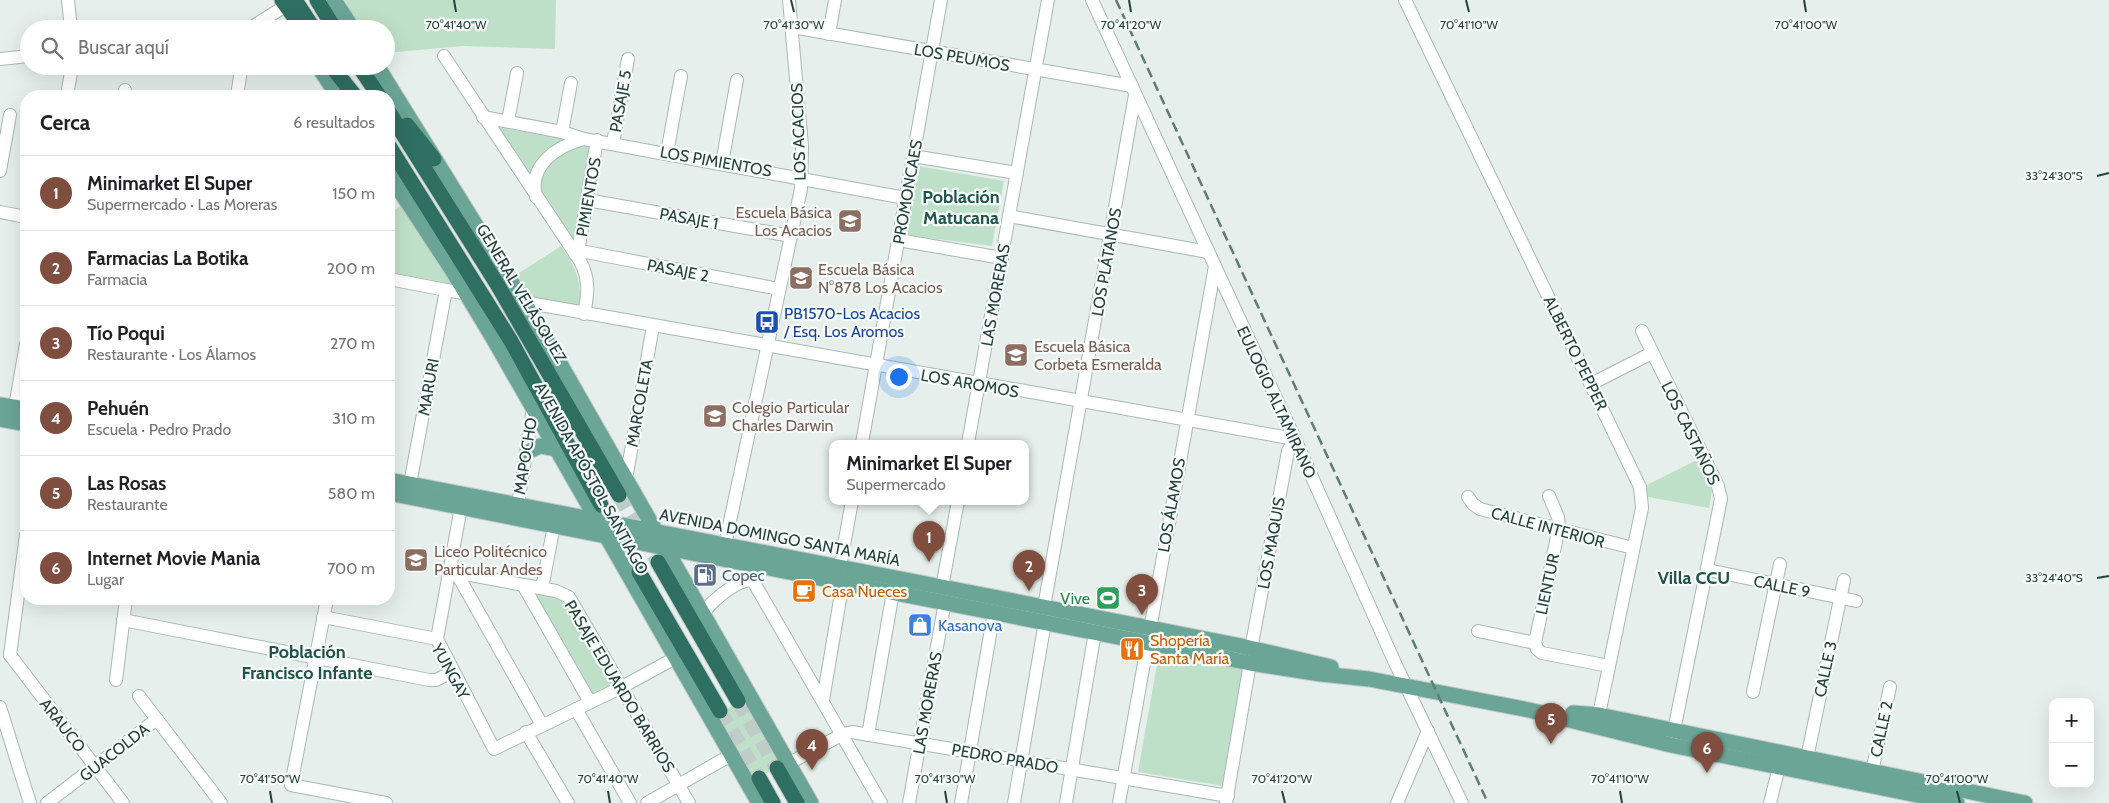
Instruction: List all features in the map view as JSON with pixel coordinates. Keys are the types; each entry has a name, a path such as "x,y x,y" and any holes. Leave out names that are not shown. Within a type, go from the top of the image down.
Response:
{"highway":[{"path":"317,0 329,20"},
{"path":"284,2 297,20"},
{"path":"284,2 304,20"},
{"path":"339,75 351,90"},
{"path":"343,75 352,90"},
{"path":"364,75 374,90"},
{"path":"366,75 379,90"},
{"path":"395,110 434,159"},
{"name":"GENERAL VELÁSQUEZ","path":"395,122 497,284 619,495"},
{"path":"395,156 511,341 598,512"},
{"path":"658,562 738,701"},
{"path":"639,572 720,711"},
{"path":"783,766 797,803"},
{"path":"759,778 773,803"}],"main road":[{"path":"334,0 347,20"},
{"path":"284,2 291,20"},
{"path":"324,75 334,90"},
{"name":"AVENIDA APÓSTOL SANTIAGO","path":"383,75 392,90"},
{"name":"AVENIDA APÓSTOL SANTIAGO","path":"395,95 539,327 703,615 783,766 811,803"},
{"name":"AVENIDA APÓSTOL SANTIAGO","path":"395,183 467,294 556,450 598,512 604,535 759,803"},
{"path":"0,419 20,423"},
{"path":"526,452 540,446 556,450"},
{"name":"AVENIDA DOMINGO SANTA MARÍA","path":"395,481 518,504 598,512 724,551 843,582 1095,632 1148,635"},
{"name":"AVENIDA DOMINGO SANTA MARÍA","path":"395,494 698,552 724,551 840,567 942,586 1044,607 1148,635 1251,656 1331,667 1369,679 1529,710 1598,720 1779,767 1957,803"},
{"path":"682,578 686,562 698,552"},
{"name":"AVENIDA DOMINGO SANTA MARÍA","path":"1673,738 1807,758 1985,798 2025,803"}],"street":[{"path":"68,0 69,20"},
{"name":"LOS ACACIOS","path":"724,551 802,178 802,146 789,0"},
{"path":"829,34 835,0"},
{"name":"PROMONCAES","path":"863,440 940,0"},
{"name":"LAS MORERAS","path":"969,440 1048,0"},
{"name":"EULOGIO ALTAMIRANO","path":"1092,0 1462,803"},
{"name":"ALBERTO PEPPER","path":"1405,0 1640,487 1642,503 1598,720"},
{"path":"261,20 284,2"},
{"name":"LOS PEUMOS","path":"792,27 1036,70 1134,91"},
{"path":"444,56 576,254 588,281 584,314"},
{"path":"0,59 20,57"},
{"name":"PASAJE 5","path":"613,143 628,59"},
{"path":"508,122 516,73"},
{"path":"68,90 70,75"},
{"path":"237,90 240,76"},
{"path":"667,153 680,76"},
{"path":"722,163 737,80"},
{"path":"562,132 571,83"},
{"name":"LOS PLÁTANOS","path":"1044,607 1111,234 1134,91"},
{"path":"0,171 10,115"},
{"name":"LOS PIMIENTOS","path":"483,116 591,139 905,198"},
{"path":"536,196 534,178 539,166 565,147 591,139"},
{"name":"PIMIENTOS","path":"576,254 587,200 591,139"},
{"path":"913,156 1017,173"},
{"name":"PASAJE 1","path":"587,200 791,236"},
{"path":"0,212 20,216"},
{"path":"1009,216 1208,252"},
{"path":"898,240 1002,258"},
{"name":"PASAJE 2","path":"576,254 586,252 780,289"},
{"name":"LOS ÁLAMOS","path":"1119,803 1214,266"},
{"path":"395,280 467,294"},
{"name":"MARURI","path":"410,484 446,290"},
{"name":"LOS AROMOS","path":"524,302 979,385 1295,439"},
{"path":"539,327 545,317 557,309"},
{"name":"MARCOLETA","path":"626,480 653,326"},
{"name":"LOS CASTAÑOS","path":"1642,331 1720,492 1721,505 1673,738"},
{"path":"1591,384 1652,353"},
{"path":"14,407 20,376"},
{"name":"MAPOCHO","path":"518,504 533,408"},
{"name":"LOS MAQUIS","path":"1227,800 1288,451 1295,439"},
{"name":"LIENTUR","path":"1535,643 1558,530 1558,517 1549,496"},
{"name":"CALLE INTERIOR","path":"1468,497 1480,509 1633,548"},
{"path":"840,567 851,505"},
{"path":"942,586 957,505"},
{"path":"436,639 453,571 461,507"},
{"path":"542,588 554,526"},
{"path":"1753,692 1780,564"},
{"path":"5,657 20,570"},
{"name":"CALLE 9","path":"1708,570 1856,602"},
{"path":"453,571 542,724"},
{"name":"PASAJE EDUARDO BARRIOS","path":"453,571 561,592 569,598 689,803"},
{"path":"703,615 707,606 714,599 746,580 751,580 843,734 881,803"},
{"name":"CALLE 3","path":"1807,758 1844,580"},
{"path":"823,700 843,582"},
{"path":"523,585 590,702"},
{"path":"868,735 893,592"},
{"name":"LAS MORERAS","path":"909,803 944,602"},
{"path":"116,680 125,605"},
{"path":"326,605 291,785 386,803"},
{"path":"962,803 994,612"},
{"name":"YUNGAY","path":"323,617 436,639 494,749 526,732"},
{"path":"123,620 431,680 452,672"},
{"path":"1014,803 1044,622"},
{"path":"1478,631 1535,643 1537,649 1542,653 1609,666"},
{"path":"1066,803 1095,632"},
{"name":"ARAUCO","path":"5,657 96,767 123,803"},
{"path":"568,803 526,732 622,687 675,658"},
{"name":"CALLE 2","path":"1872,772 1890,687"},
{"path":"139,696 221,803"},
{"path":"0,707 30,803"},
{"path":"576,709 630,803"},
{"name":"GUACOLDA","path":"47,803 157,719"},
{"path":"1397,803 1428,731"},
{"name":"PEDRO PRADO","path":"843,734 852,732 1124,778 1227,800"},
{"path":"783,766 843,734"},
{"path":"647,803 731,755"},
{"path":"1770,803 1779,767"}],"green space":[{"path":"345,0 556,0 555,49 463,46 395,52 395,20 356,20"},
{"path":"497,127 590,143 575,243"},
{"path":"918,166 1004,181 992,246 906,235"},
{"path":"402,205 454,286 395,276 395,209"},
{"path":"561,246 576,274 580,288 579,305 529,297 516,275"},
{"path":"1697,460 1712,490 1709,508 1648,497 1645,486"},
{"path":"538,592 560,598 567,605 615,683 591,694 536,595"},
{"path":"1159,653 1244,668 1223,786 1138,772"},
{"path":"747,698 785,762 754,781 717,714"}],"tunnel":[{"path":"619,495 658,562"},
{"path":"601,505 639,572"},
{"path":"738,701 777,768"},
{"path":"720,711 759,778"}],"railway":[{"path":"1116,0 1488,803"}],"place":[{"name":"Escuela Básica Los Acacios","path":"850,221"},
{"name":"Escuela Básica N°878 Los Acacios","path":"801,278"},
{"name":"PB1570-Los Acacios / Esq. Los Aromos","path":"767,322"},
{"name":"Escuela Básica Corbeta Esmeralda","path":"1016,355"},
{"name":"Colegio Particular Charles Darwin","path":"715,416"},
{"name":"Liceo Politécnico Particular Andes","path":"416,560"},
{"name":"Minimarket El Super","path":"929,562"},
{"name":"Copec","path":"705,575"},
{"name":"Casa Nueces","path":"804,591"},
{"name":"Farmacias La Botika","path":"1029,591"},
{"name":"Vive","path":"1108,598"},
{"name":"Tío Poqui","path":"1142,615"},
{"name":"Kasanova","path":"920,625"},
{"name":"Shopería Santa María","path":"1132,649"},
{"name":"Las Rosas","path":"1551,744"},
{"name":"Pehuén","path":"812,770"},
{"name":"Internet Movie Mania","path":"1707,773"}],"district":[{"name":"Población Matucana","path":"961,207"},
{"name":"Villa CCU","path":"1694,578"},
{"name":"Población Francisco Infante","path":"307,662"}]}
